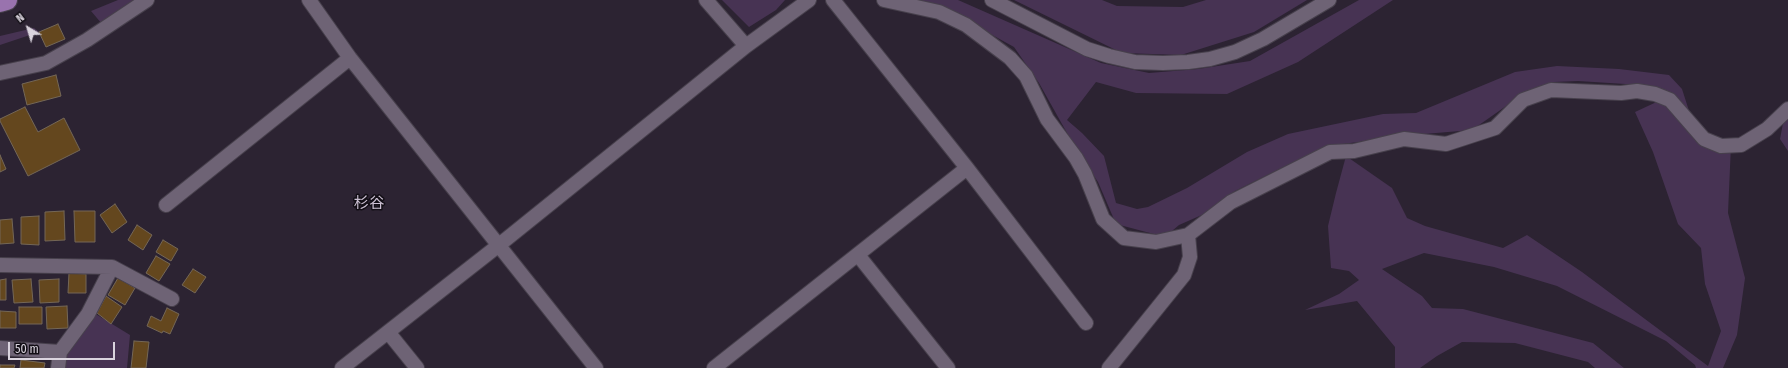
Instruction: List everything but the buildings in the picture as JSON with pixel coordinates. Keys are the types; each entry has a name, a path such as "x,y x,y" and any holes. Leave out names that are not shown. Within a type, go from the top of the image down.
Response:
{"highway":[{"path":"0,2 8,0"}],"street":[{"path":"0,73 46,63 87,40 147,0"},
{"path":"309,0 350,58 596,368"},
{"path":"706,0 746,46"},
{"path":"342,368 746,46 809,0"},
{"path":"833,0 967,168 1086,323"},
{"path":"884,0 939,12 966,25 1010,58 1026,76 1047,119 1076,158 1085,174 1103,219 1124,238 1156,242 1188,235 1231,202 1330,152 1354,152 1404,139 1446,144 1495,128 1523,100 1551,90 1620,93 1637,91 1655,94 1670,100 1704,139 1721,146 1741,144 1767,128 1788,110"},
{"path":"992,0 1087,49 1135,62 1163,63 1210,59 1235,52 1263,39 1329,0"},
{"path":"166,205 350,58"},
{"path":"714,368 967,168"},
{"path":"1117,365 1184,275 1190,257 1188,235"},
{"path":"858,255 948,368"},
{"path":"0,265 112,267 172,299"},
{"path":"58,368 60,352 88,314 112,267"},
{"path":"388,332 416,368"},
{"path":"0,348 60,352"}],"shaded area":[{"path":"118,0 140,0 102,24 91,11"},
{"path":"722,0 785,0 776,10 749,27"},
{"path":"909,0 958,0 1101,63 1149,73 1198,69 1250,61 1359,0 1393,0 1298,62 1227,94 1136,93 1096,82 1067,120 1104,156 1116,203 1137,209 1148,207 1187,188 1247,152 1288,134 1383,114 1416,113 1515,72 1557,66 1619,69 1669,75 1682,89 1692,120 1641,85 1578,81 1554,82 1526,92 1472,130 1424,134 1326,146 1235,191 1204,214 1179,225 1165,237 1116,224 1098,182 1076,149 1039,83 1014,47 947,10"},
{"path":"1014,0 1102,0 1117,6 1183,7 1206,0 1307,0 1254,32 1181,55 1122,53"},
{"path":"34,28 39,32 0,45 0,36"},
{"path":"1663,99 1701,140 1731,145 1728,213 1745,278 1737,335 1723,368 1696,368 1695,365 1666,341 1557,286 1494,267 1424,253 1382,269 1422,296 1432,308 1463,309 1593,343 1624,368 1595,368 1588,362 1515,343 1462,342 1437,356 1420,368 1395,368 1395,347 1357,301 1305,310 1339,294 1359,280 1349,271 1331,268 1328,226 1346,156 1392,188 1407,218 1425,226 1503,248 1527,235 1582,272 1708,366 1721,331 1705,284 1701,248 1678,224 1653,152 1635,112"},
{"path":"1788,111 1788,151 1780,139 1784,118"},
{"path":"94,313 130,335 127,368 63,368 63,354"}],"district":[{"name":"杉谷","path":"369,204"}]}
